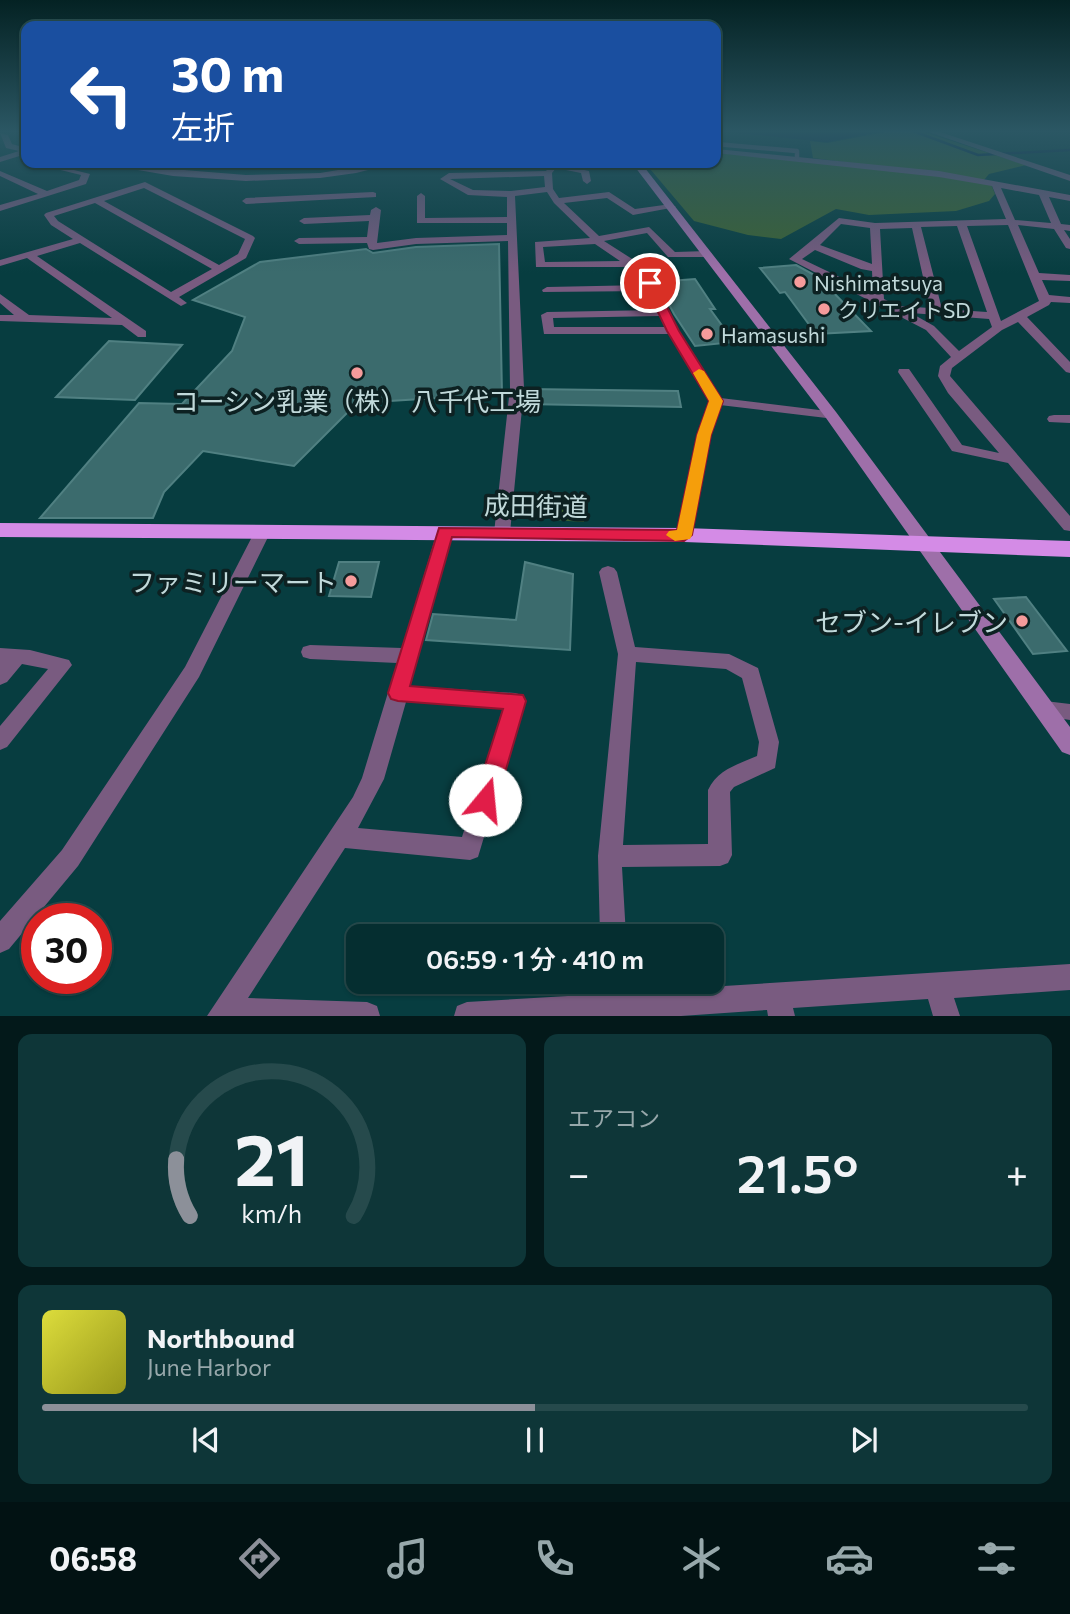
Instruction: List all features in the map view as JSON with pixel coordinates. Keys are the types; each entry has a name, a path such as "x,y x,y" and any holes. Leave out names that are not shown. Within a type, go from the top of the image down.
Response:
{"highway":[{"name":"成田街道","path":"0,530 684,535 1070,548"}],"street":[{"path":"15,178 46,194"},
{"path":"0,208 83,182 84,178"},
{"path":"181,184 194,178"},
{"path":"224,178 246,178"},
{"path":"445,178 471,193 512,198"},
{"path":"551,178 549,190 557,201 596,240 631,264 652,288 673,330 716,401 704,435 684,535"},
{"path":"649,178 831,415 1070,745"},
{"path":"964,178 1070,198"},
{"path":"884,305 996,322 1020,317 1045,303 995,184"},
{"path":"145,185 250,238 242,256 177,299 54,223 49,215 96,200 145,185"},
{"path":"156,191 169,187"},
{"path":"469,203 549,190"},
{"path":"1043,192 1057,227 1070,246"},
{"path":"246,201 373,195"},
{"path":"557,201 609,195 633,212 671,207"},
{"path":"421,196 420,222 512,220"},
{"path":"312,198 298,245 371,240"},
{"path":"502,533 517,388 512,198"},
{"path":"96,200 219,269"},
{"path":"304,221 376,214 371,240 373,247 414,237 452,234 512,238"},
{"path":"959,358 930,328 843,281 794,259 814,246 839,222 876,226 1012,222 1070,228"},
{"path":"961,224 996,322"},
{"path":"916,225 937,312"},
{"path":"876,226 878,268 884,305"},
{"path":"631,264 540,265 538,244 596,240 649,230 672,256 706,254"},
{"path":"0,263 82,240"},
{"path":"814,246 865,267 878,268"},
{"path":"29,255 142,334"},
{"path":"1035,276 1070,278"},
{"path":"547,290 652,288"},
{"path":"0,297 26,319"},
{"path":"1045,298 1070,300"},
{"path":"664,313 547,315 548,331 673,330"},
{"path":"1020,317 1070,369"},
{"path":"0,318 126,322"},
{"path":"996,322 959,358 946,366 944,376 953,390 1070,526"},
{"path":"904,372 957,448 1013,460"},
{"path":"1054,419 1070,419"},
{"path":"0,940 70,858 192,672 263,531"},
{"path":"222,1013 340,837 373,779 445,532"},
{"path":"608,572 627,654 610,856 613,924"},
{"path":"310,652 409,656"},
{"path":"610,856 720,855 719,790 726,780 767,761 769,742 751,674 729,662 627,654"},
{"path":"0,677 8,655 62,665 0,741"},
{"path":"340,837 470,849 515,701 398,693"},
{"path":"1045,709 1070,712"},
{"path":"467,1016 616,1001 780,1007 936,986 1070,977"},
{"path":"936,986 947,1016"},
{"path":"222,1013 367,1016"}],"lane":[{"path":"716,401 831,415"}],"green space":[{"path":"658,178 959,178 991,184 995,194 989,201 956,211 869,215 836,209 781,239 748,235 694,221"},
{"path":"554,500 585,501 584,522 553,520"}],"building":[{"name":"コーシン乳業（株） 八千代工場","path":"499,244 502,394 357,403 294,466 203,451 164,492 153,518 40,518 139,403 182,404 232,351 245,317 193,300 260,262 366,249 373,253 416,247"},
{"path":"796,265 835,288 830,289 871,331 816,334 785,292 780,293 760,268"},
{"path":"695,279 715,309 710,309 734,342 695,346 657,282"},
{"path":"109,341 182,345 135,400 56,397"},
{"path":"527,389 678,391 681,407 526,404"},
{"path":"339,562 379,562 371,597 329,596"},
{"path":"525,562 573,574 570,650 426,640 433,614 516,620"},
{"path":"1026,597 1067,651 1033,654 994,599"}],"slow traffic":[{"path":"675,535 684,535 704,435 716,401 699,373"}],"place":[{"name":"Nishimatsuya","path":"800,282"},
{"name":"クリエイトSD","path":"824,309"},
{"name":"Hamasushi","path":"707,334"},
{"name":"コーシン乳業（株） 八千代工場","path":"357,373"},
{"name":"ファミリーマート","path":"351,581"},
{"name":"セブン-イレブン","path":"1022,621"}],"route":[{"path":"485,800 515,701 398,693 445,532 684,535 704,435 716,401 673,331 650,283"}]}
